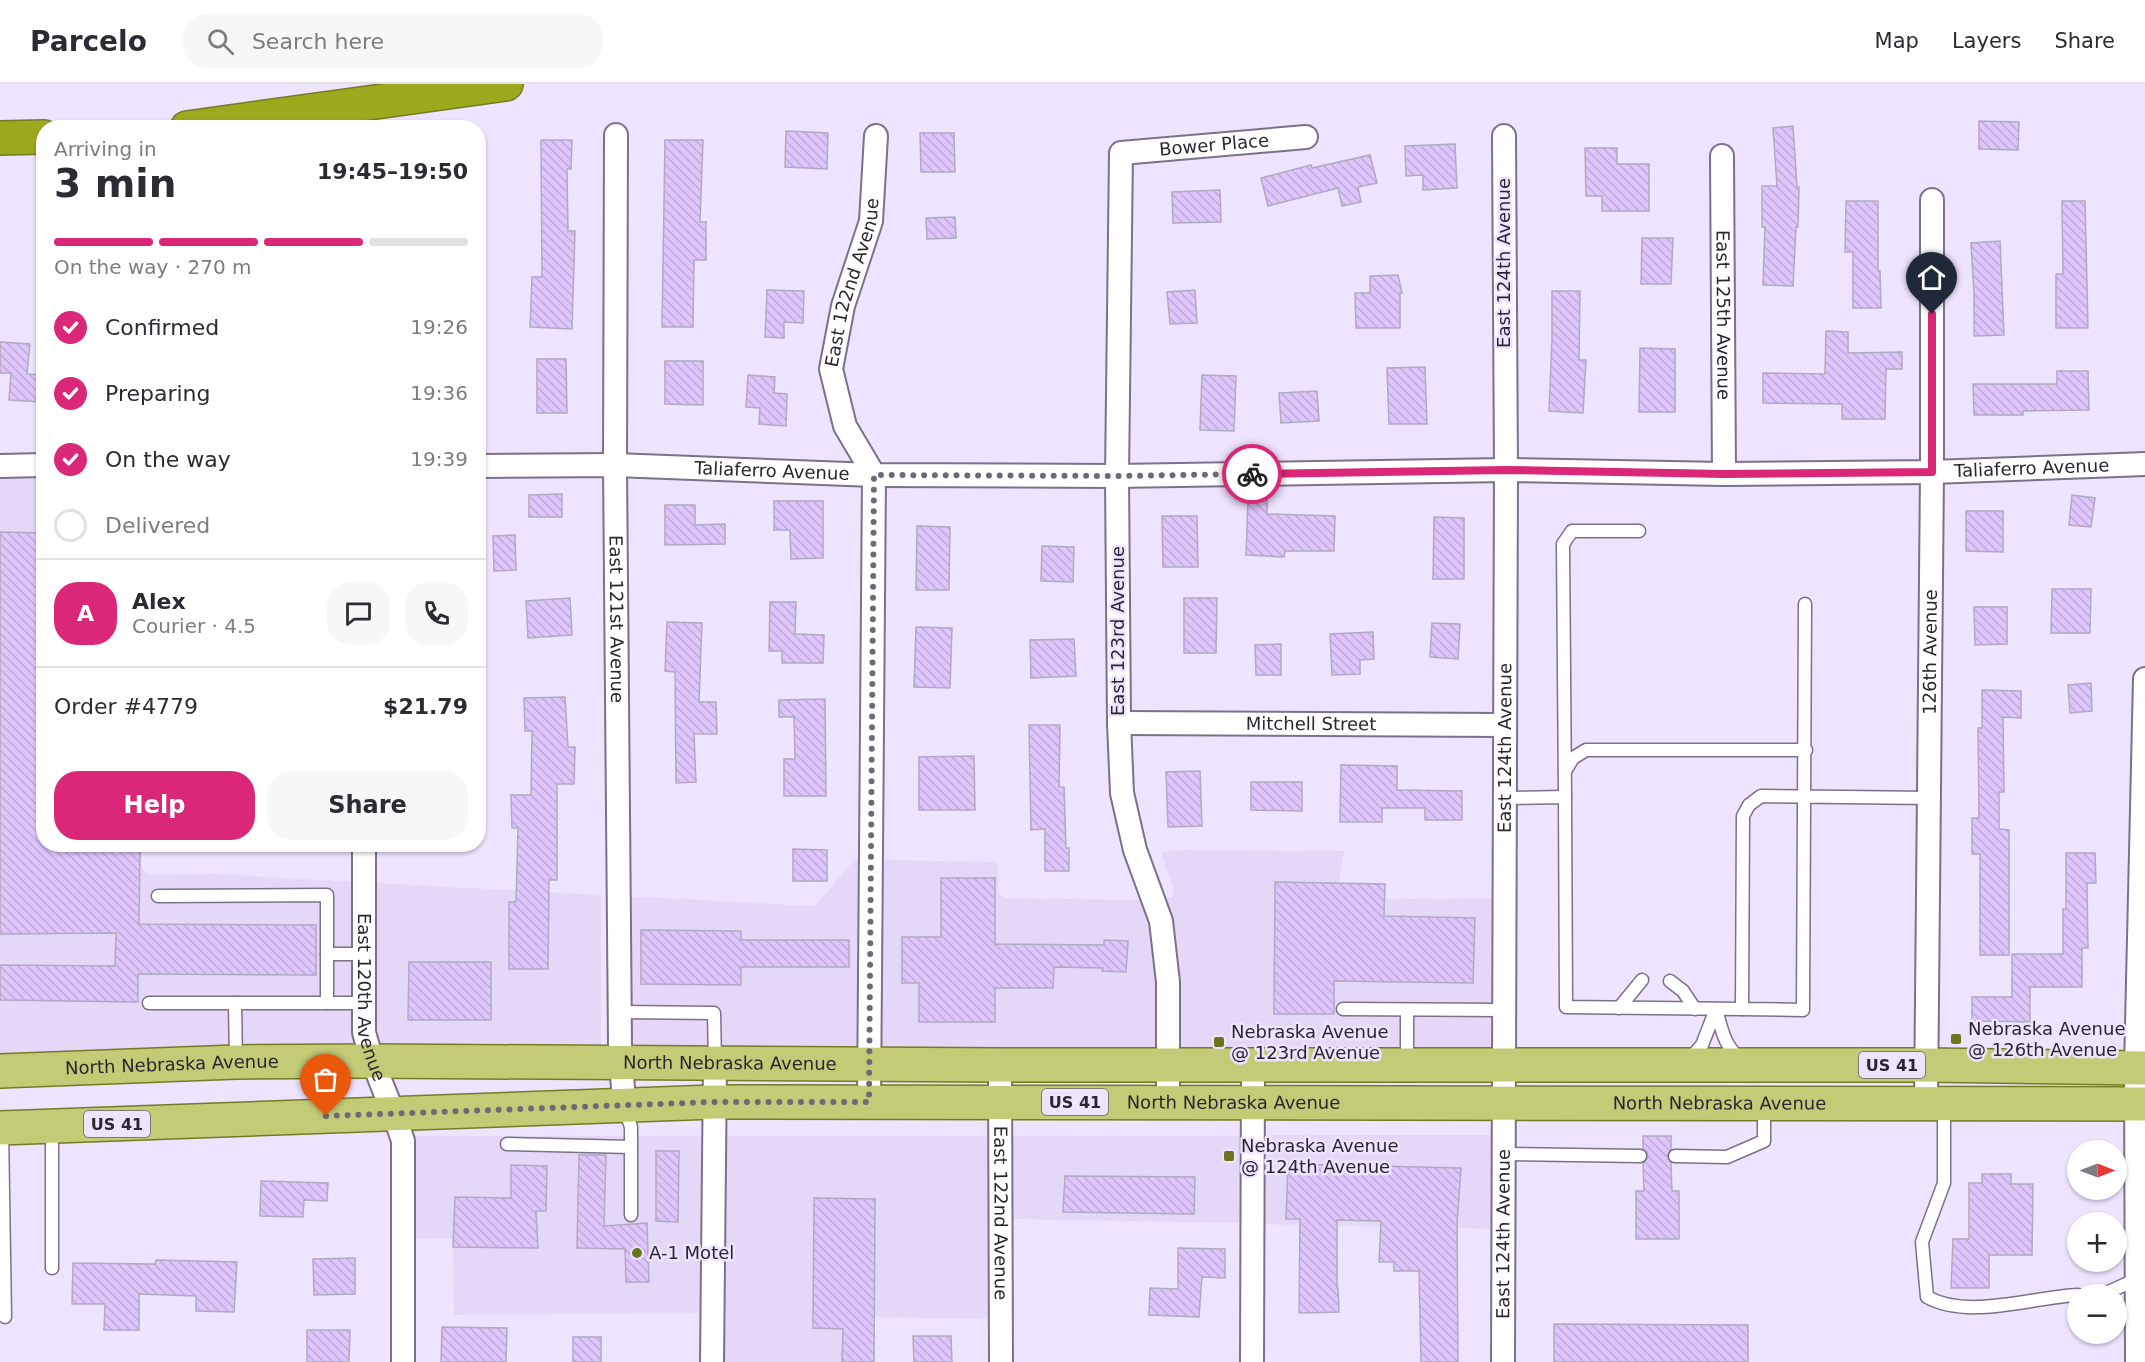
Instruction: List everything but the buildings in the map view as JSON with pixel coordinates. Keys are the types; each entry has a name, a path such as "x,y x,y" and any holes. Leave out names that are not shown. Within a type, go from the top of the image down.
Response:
{"highway":[{"path":"245,120 506,84"},
{"path":"0,138 36,137"}],"main road":[{"name":"North Nebraska Avenue","path":"0,1071 236,1062 371,1061 870,1065 1927,1065 2141,1068"},
{"name":"North Nebraska Avenue","path":"1,1128 714,1102 2141,1104"}],"street":[{"name":"East 121st Avenue","path":"616,135 615,465 620,1012 624,1104"},
{"name":"East 122nd Avenue","path":"874,475 845,426 831,369 843,306 871,221 876,136"},
{"name":"East 124th Avenue","path":"1503,1362 1506,470 1504,136"},
{"name":"Bower Place","path":"1121,153 1306,137"},
{"name":"East 123rd Avenue","path":"1121,153 1117,476 1119,723 1122,793 1135,850 1161,921 1168,982 1168,1103"},
{"name":"East 125th Avenue","path":"1722,156 1724,474"},
{"name":"126th Avenue","path":"1932,200 1927,1065 1935,1104"},
{"name":"Taliaferro Avenue","path":"486,466 615,465 874,475 1117,476 1506,470 1724,474 1932,472 2145,464"},
{"path":"0,466 36,465"},
{"path":"869,1102 874,475"},
{"path":"2137,1362 2145,680"},
{"name":"Mitchell Street","path":"1119,723 1504,725"},
{"name":"East 120th Avenue","path":"364,852 364,1032 371,1061 403,1141 404,1362"},
{"path":"712,1362 715,1062"},
{"name":"East 122nd Avenue","path":"1000,1065 1001,1362"},
{"path":"1252,1362 1253,1065"}],"lane":[{"path":"1639,531 1572,531 1563,544 1566,1007 1803,1010 1806,796 1805,604"},
{"path":"1564,772 1573,758 1586,750 1806,750"},
{"path":"1742,1009 1743,816 1749,805 1761,796 1929,798"},
{"path":"1504,798 1565,797"},
{"path":"158,896 327,895 327,1003"},
{"path":"327,954 364,954"},
{"path":"1619,1008 1642,980"},
{"path":"1670,981 1683,991 1695,1009"},
{"path":"235,1003 236,1062"},
{"path":"149,1004 364,1003"},
{"path":"1343,1009 1504,1010"},
{"path":"1684,1065 1702,1045 1716,1009"},
{"path":"1716,1009 1728,1046 1735,1055 1752,1065"},
{"path":"1407,1010 1407,1065"},
{"path":"620,1012 714,1013 715,1062"},
{"path":"624,1104 631,1127 631,1215"},
{"path":"1675,1156 1726,1157 1764,1141 1764,1104"},
{"path":"1935,1104 1944,1183 1922,1242 1927,1297 1947,1306 1974,1307 2067,1296"},
{"path":"52,1126 52,1268"},
{"path":"1,1128 5,1317"},
{"path":"507,1144 631,1148"},
{"path":"1504,1154 1640,1156"},
{"path":"2126,1284 2137,1279"}],"shaded area":[{"path":"36,476 36,852 142,852 142,868 146,873 152,875 217,874 352,882 352,1032 356,1050 0,1053 0,477"},
{"path":"1187,850 1344,851 1336,900 1491,898 1491,1054 1180,1054 1180,981 1173,919 1166,900 1172,897 1174,891 1161,852"},
{"path":"854,860 859,860 858,1053 625,1051 625,896 815,906"},
{"path":"884,860 998,862 998,892 1005,898 1140,900 1149,923 1156,983 1155,1054 882,1054"},
{"path":"376,883 601,895 601,1051 381,1050 376,1031"},
{"path":"1264,1135 1492,1135 1492,1229 1264,1224"},
{"path":"414,1136 701,1136 700,1313 454,1315 453,1238 415,1239"},
{"path":"726,1136 988,1136 989,1319 876,1317 870,1319 865,1362 724,1362"},
{"path":"1012,1136 1240,1136 1240,1223 1012,1219"}],"way so far":[{"path":"326,1116 624,1104 869,1102 874,475 1252,474"}],"place":[{"name":"Nebraska Avenue @ 126th Avenue","path":"1956,1039"},
{"name":"Nebraska Avenue @ 123rd Avenue","path":"1219,1042"},
{"name":"Nebraska Avenue @ 124th Avenue","path":"1229,1156"},
{"name":"A-1 Motel","path":"637,1253"}],"route":[{"path":"1252,474 1506,470 1724,474 1932,472 1932,314"}]}
